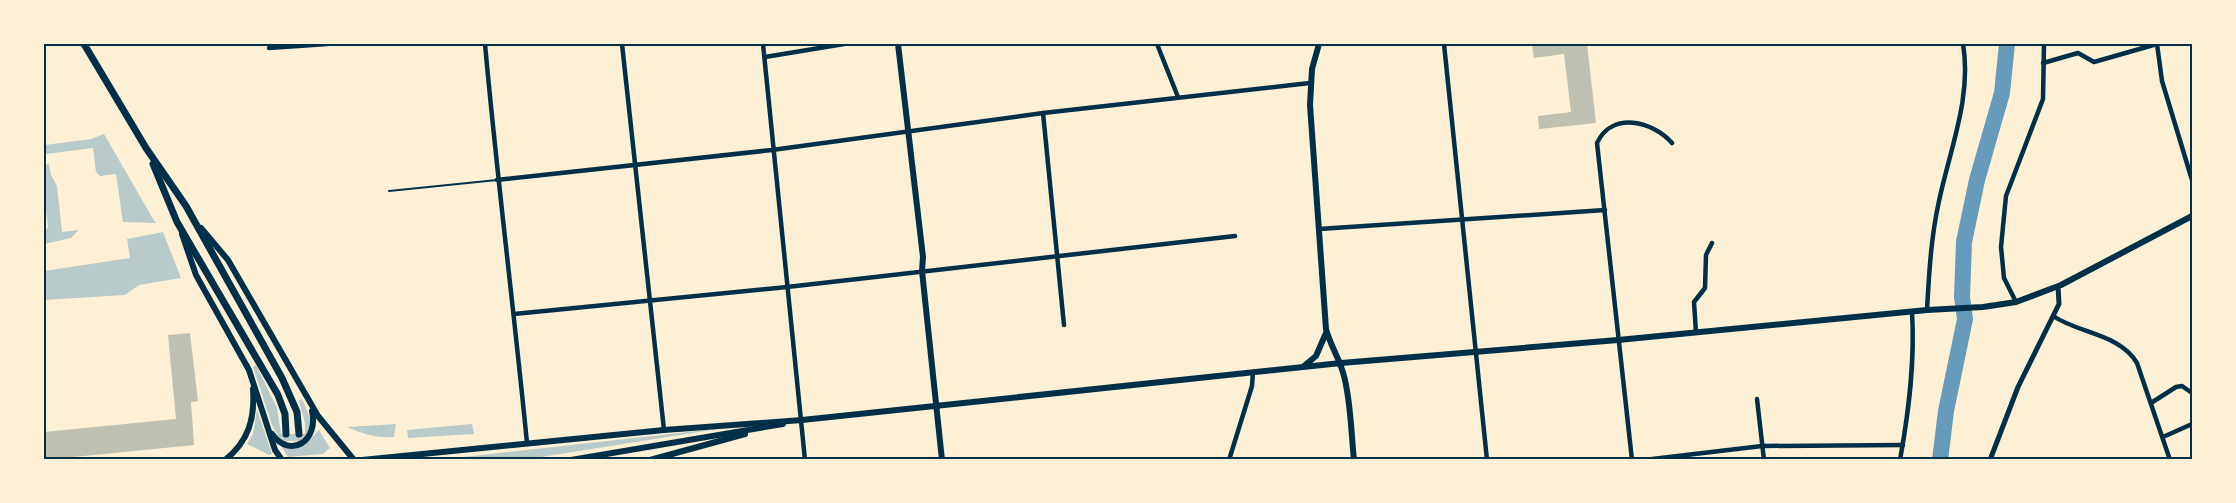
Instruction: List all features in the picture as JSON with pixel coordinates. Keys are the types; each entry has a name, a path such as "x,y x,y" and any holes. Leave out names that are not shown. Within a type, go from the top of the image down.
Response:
{"main road":[{"path":"84,44 146,148 194,220 289,391 297,412 299,434"},
{"path":"898,44 923,257 922,271 942,459"},
{"path":"1319,44 1315,53 1310,83 1326,328 1328,338 1341,363 1346,383 1354,459"},
{"path":"146,148 180,228 196,274 244,359 268,429 282,459"},
{"path":"362,459 664,430 802,420 1341,363 1696,333 1927,310 1983,307 2016,302 2058,286 2193,216"},
{"path":"194,220 228,260 326,429 354,459"},
{"path":"180,228 272,383 285,414 286,434"},
{"path":"1300,368 1316,356 1324,340 1326,328"},
{"path":"225,459 242,443 252,422 252,379"},
{"path":"268,429 273,437 283,444 301,444 307,440 313,429 314,417 311,406"},
{"path":"571,459 766,428 802,420"},
{"path":"650,459 668,458 766,428"}],"street":[{"path":"269,48 327,44"},
{"path":"485,44 497,180 527,443"},
{"path":"622,44 664,430"},
{"path":"763,44 805,459"},
{"path":"765,57 844,44"},
{"path":"1157,44 1178,97"},
{"path":"1444,44 1487,459"},
{"path":"1927,310 1930,261 1939,202 1961,118 1966,59 1963,44"},
{"path":"2016,302 2004,278 2001,248 2006,196 2043,99 2043,44"},
{"path":"2043,63 2078,52 2094,62 2157,44 2162,81 2193,180"},
{"path":"497,180 772,150 1043,113 1310,83"},
{"path":"1043,113 1064,325"},
{"path":"1632,459 1597,143 1602,133 1613,126 1637,122 1663,133 1672,143"},
{"path":"1319,229 1605,210"},
{"path":"514,314 787,287 1235,236"},
{"path":"1696,333 1694,302 1705,288 1706,255 1712,243"},
{"path":"1990,459 2018,387 2059,304 2058,286"},
{"path":"1900,459 1912,392 1912,312"},
{"path":"2053,316 2120,344 2131,352 2137,363 2170,459"},
{"path":"1229,459 1252,386 1253,372"},
{"path":"2151,403 2176,387 2182,386 2193,393"},
{"path":"1757,399 1764,459"},
{"path":"2163,437 2193,424"},
{"path":"1644,459 1762,446 1903,445"}],"lane":[{"path":"389,191 497,180"}],"shaded area":[{"path":"104,134 156,223 123,222 116,174 100,176 96,172 93,148 46,154 45,145 91,139"},
{"path":"49,164 51,175 57,186 62,232 79,230 71,238 44,244 44,233 48,227 44,194 44,165"},
{"path":"163,232 181,278 139,285 125,295 44,300 44,271 130,258 127,239"},
{"path":"256,365 277,408 281,434 305,434 305,423 299,401 302,399 310,426 305,436 300,441 284,441 278,436 272,425 253,367"},
{"path":"257,410 272,454 269,455 247,444 253,434"},
{"path":"396,424 394,437 370,435 347,427"},
{"path":"472,424 474,434 408,438 407,430"},
{"path":"724,428 529,459 436,460"},
{"path":"319,430 330,448 323,454 288,457 281,446 299,447"}],"building":[{"path":"1532,44 1587,44 1596,123 1539,129 1538,116 1571,112 1564,54 1534,58"},
{"path":"190,333 198,401 191,402 194,445 44,460 44,432 176,419 168,335"}],"waterway":[{"path":"1940,460 1946,411 1965,319 1962,297 1964,242 1977,180 2002,93 2007,44"}]}
